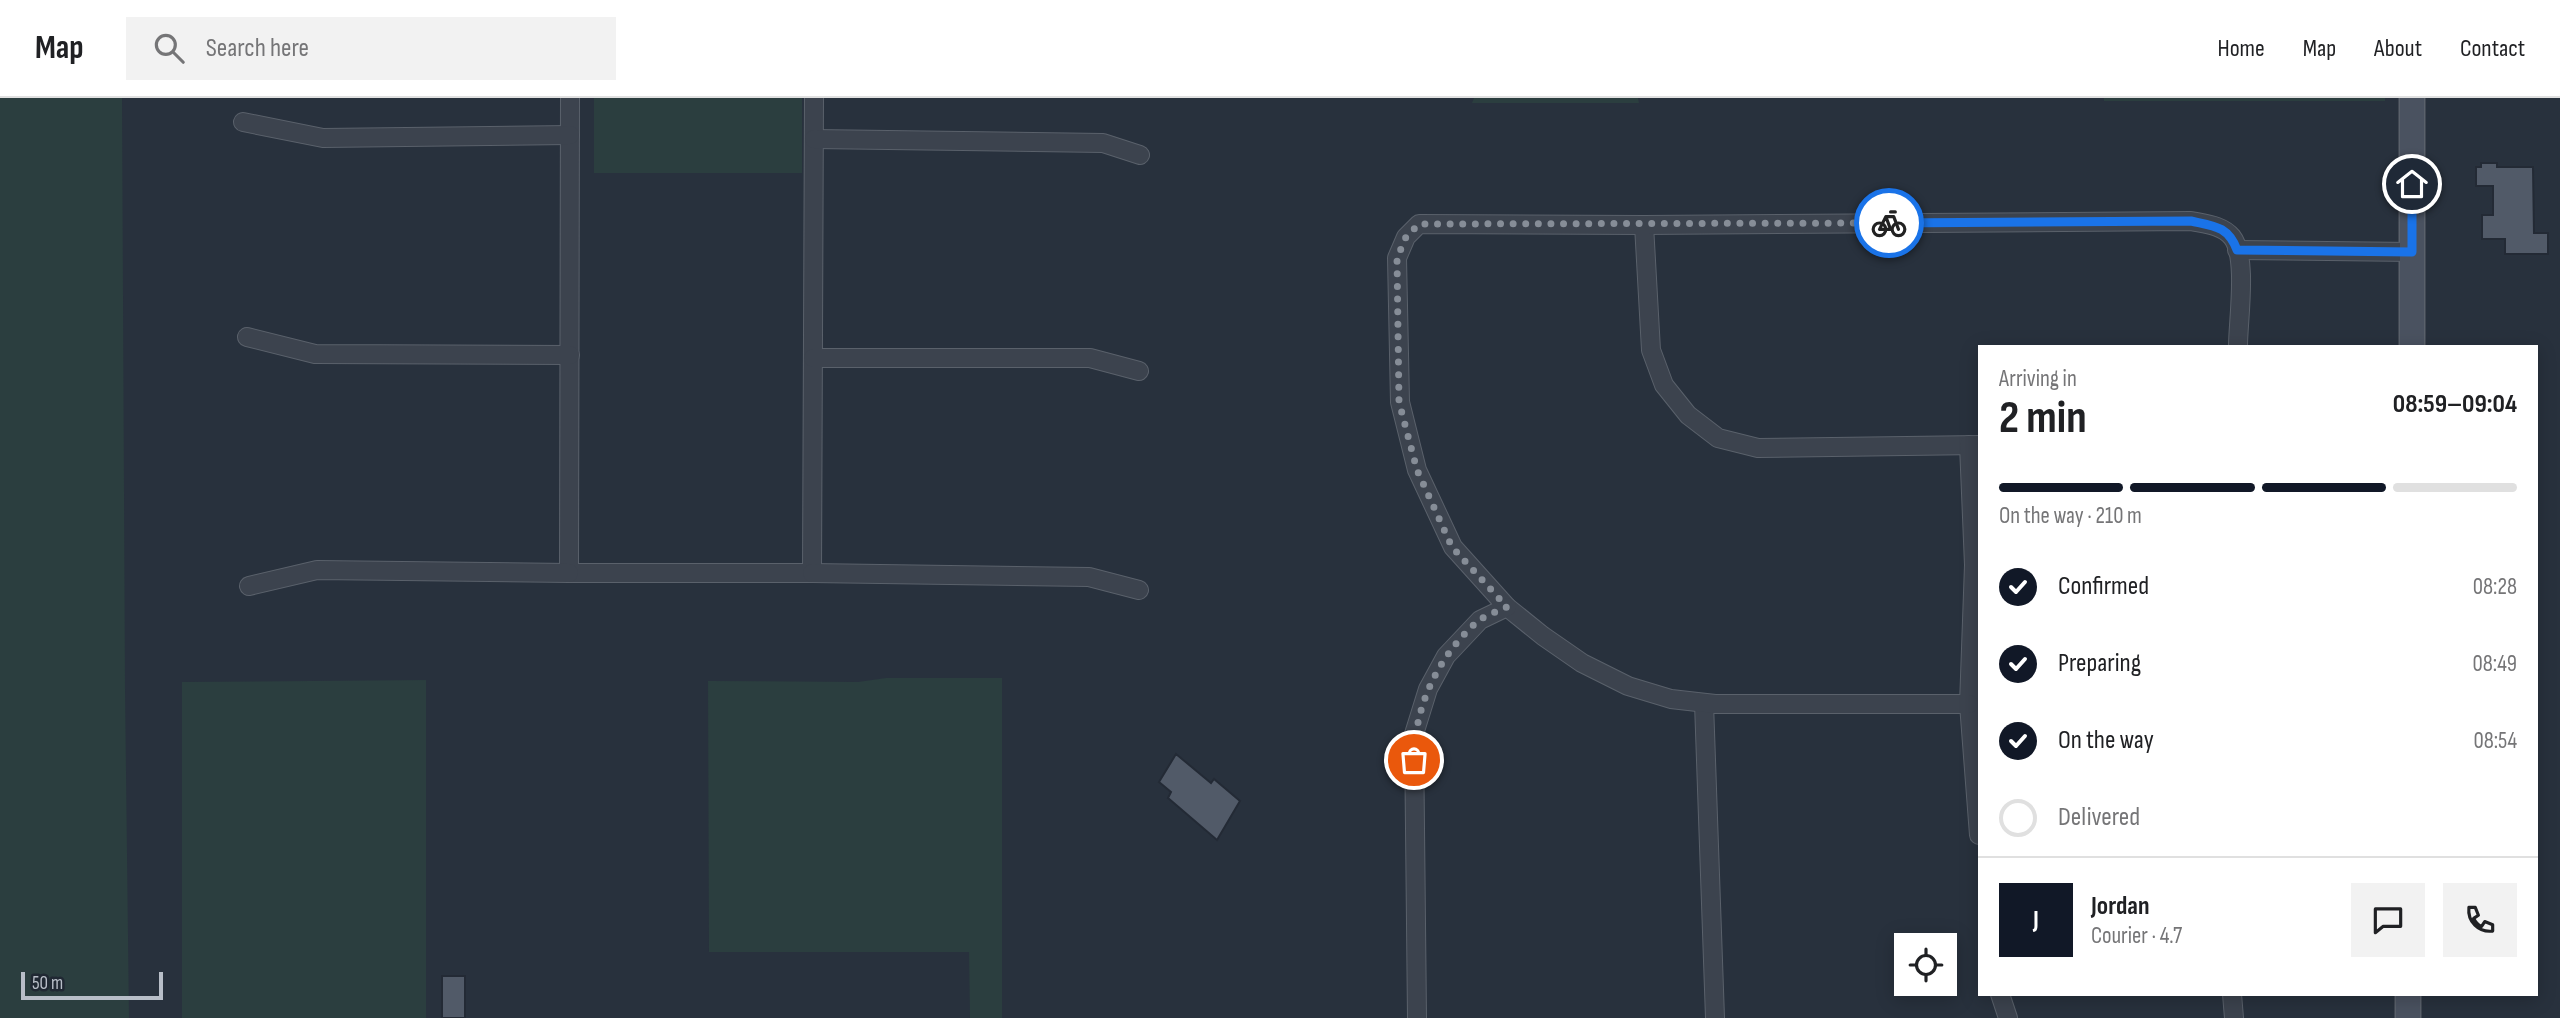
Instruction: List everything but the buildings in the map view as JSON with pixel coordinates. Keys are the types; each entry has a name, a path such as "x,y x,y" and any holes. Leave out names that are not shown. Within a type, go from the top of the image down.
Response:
{"main road":[{"path":"2412,98 2412,345"},
{"path":"2408,996 2408,1018"}],"street":[{"path":"569,573 570,98"},
{"path":"812,573 814,98"},
{"path":"243,122 323,138 570,135"},
{"path":"814,139 1103,143 1140,155"},
{"path":"1969,704 1704,703 1671,699 1628,686 1582,663 1507,607 1452,547 1417,470 1399,402 1397,258 1406,237 1419,224 2191,221 2219,228 2232,237 2237,250 2240,259 2238,345"},
{"path":"1644,225 1651,350 1664,385 1688,415 1718,438 1758,448 1974,445 1974,565 1969,704 1978,822"},
{"path":"2237,250 2412,252"},
{"path":"247,337 315,354 570,355"},
{"path":"813,358 1090,358 1139,371"},
{"path":"248,586 317,570 1089,576 1139,590"},
{"path":"1416,1018 1414,734 1428,689 1446,656 1480,620 1507,607"},
{"path":"1704,703 1715,1018"},
{"path":"2001,996 2008,1018"},
{"path":"2232,996 2234,1018"}],"shaded area":[{"path":"0,98 122,98 129,1018 0,1018"},
{"path":"594,98 802,98 802,173 594,173"},
{"path":"1474,98 1638,98 1639,103 1472,103"},
{"path":"2104,98 2385,98 2385,101 2104,101"},
{"path":"886,678 1002,678 1002,1018 970,1018 969,952 709,952 708,681 858,682"},
{"path":"426,680 426,1018 182,1018 182,682"}],"way so far":[{"path":"1414,760 1414,734 1420,709 1446,656 1480,620 1507,607 1452,547 1417,470 1399,402 1397,258 1406,237 1419,224 1889,223"}],"route":[{"path":"1889,223 2191,221 2219,228 2232,237 2237,250 2412,252 2412,184"}]}
